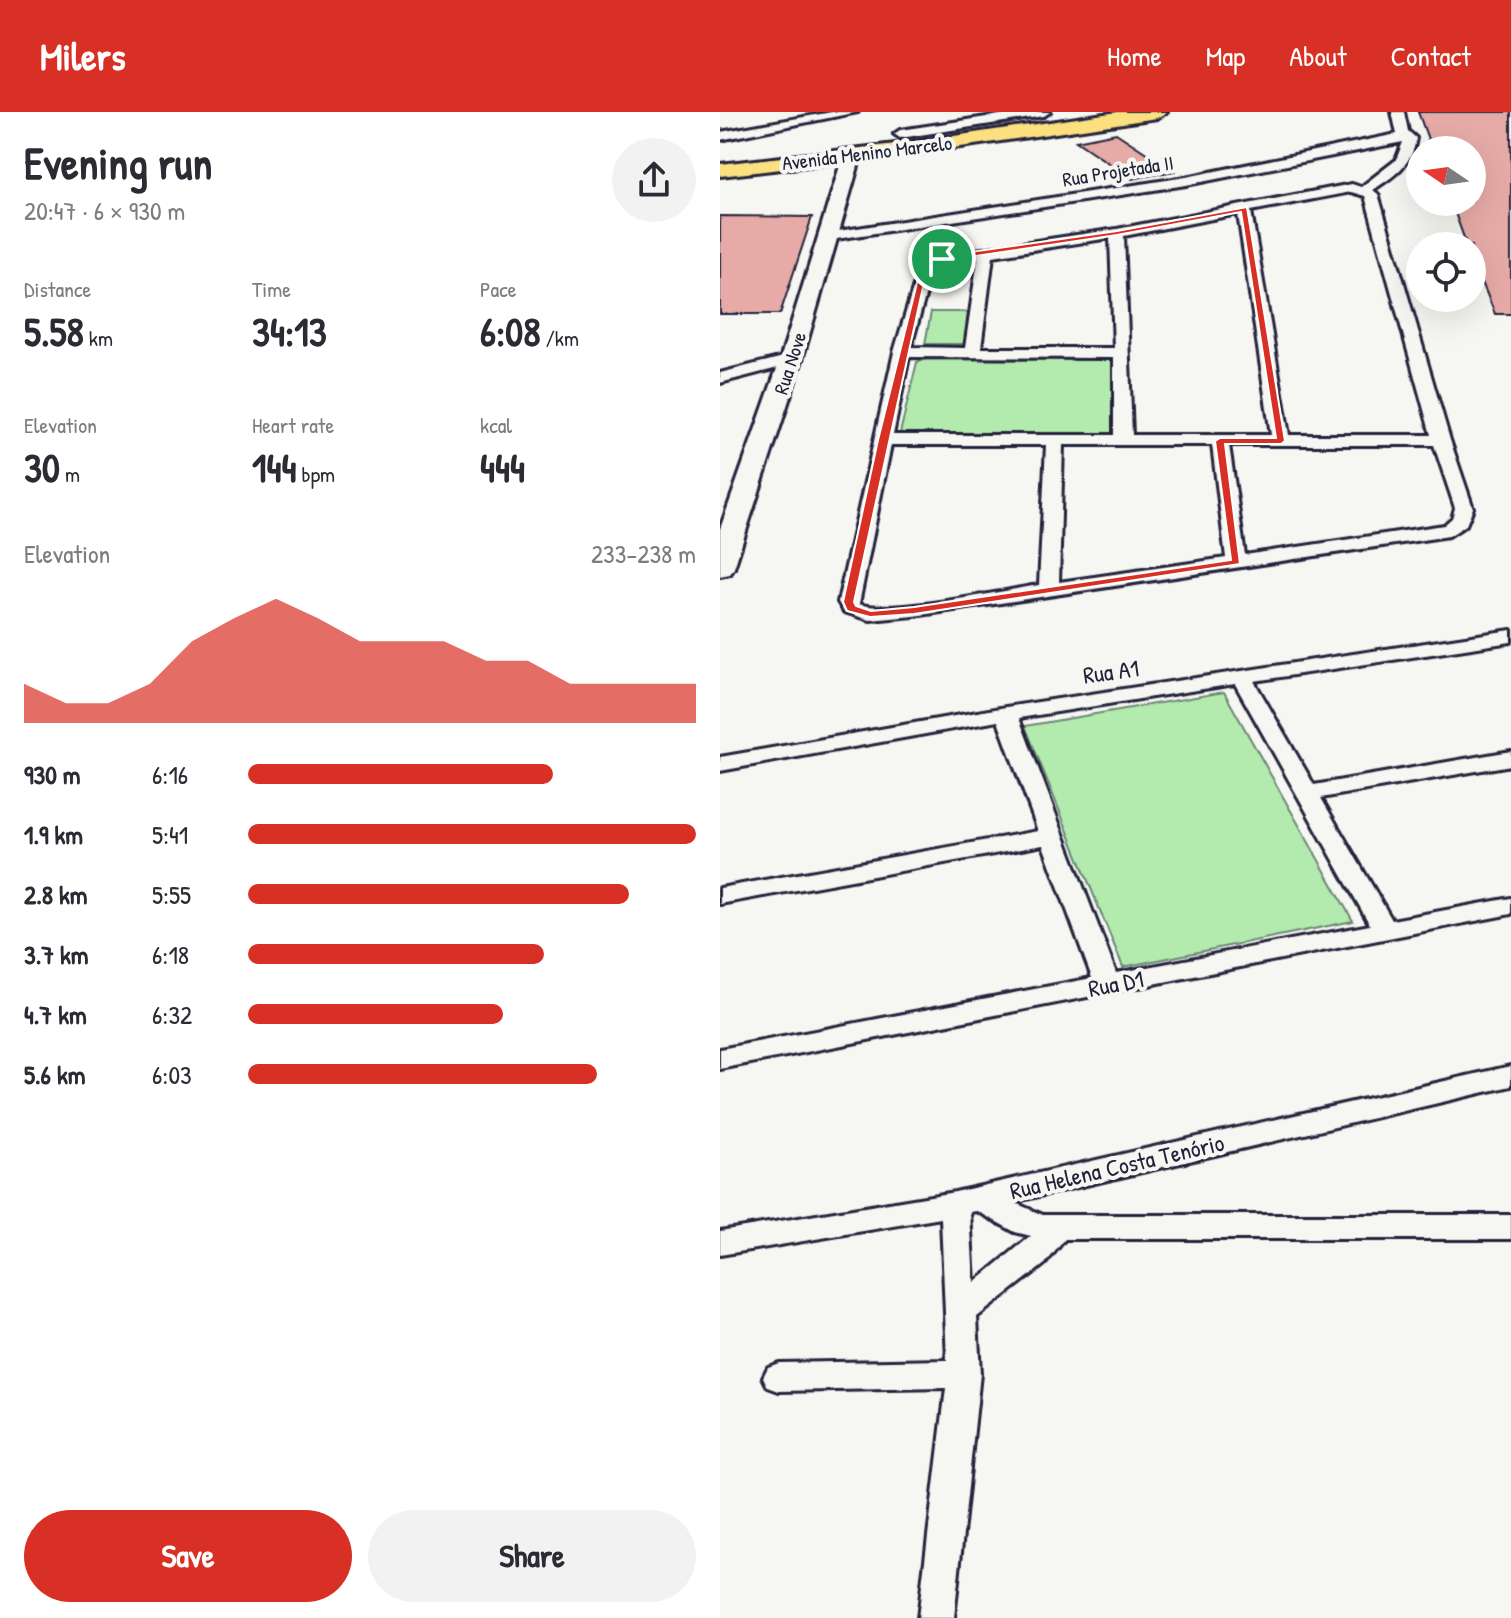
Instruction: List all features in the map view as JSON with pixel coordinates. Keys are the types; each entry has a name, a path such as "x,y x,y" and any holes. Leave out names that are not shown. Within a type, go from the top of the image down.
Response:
{"main road":[{"name":"Avenida Menino Marcelo","path":"720,168 903,139 1121,112"},
{"name":"Avenida Menino Marcelo","path":"720,168 852,159 1166,113"},
{"path":"852,159 989,143 1166,113"},
{"path":"957,142 989,143"}],"street":[{"path":"720,136 852,112"},
{"path":"894,120 903,139 1044,112"},
{"path":"1359,189 1402,142 1398,112"},
{"name":"Rua Projetada II","path":"830,236 1186,181 1402,142"},
{"name":"Rua Nove","path":"720,568 791,360 852,159"},
{"path":"1335,189 1359,189 1371,194 1441,440 1464,508 1463,518 1449,530 1049,590 899,612 870,614 851,608 848,602 882,440 926,265 942,259 1117,233 1244,209 1335,189"},
{"path":"1244,209 1281,441"},
{"path":"1117,233 1123,439"},
{"path":"972,352 986,253"},
{"path":"902,352 1122,353"},
{"path":"720,378 791,360"},
{"path":"882,440 1441,440"},
{"path":"1049,590 1055,440"},
{"path":"1220,441 1236,562"},
{"name":"Rua A1","path":"720,764 1006,713 1511,636"},
{"path":"1242,679 1385,930"},
{"path":"1006,713 1108,986"},
{"path":"1307,793 1511,758"},
{"path":"720,896 1050,836"},
{"name":"Rua D1","path":"720,1059 1511,906"},
{"name":"Rua Helena Costa Tenório","path":"720,1243 968,1201 1511,1076"},
{"path":"936,1618 964,1374 961,1311 968,1201 1025,1223 1057,1227 1511,1227"},
{"path":"961,1311 1034,1255 1057,1227"},
{"path":"779,1377 964,1374"}],"green space":[{"path":"931,312 970,312 965,344 925,344"},
{"path":"927,359 1112,360 1121,365 1122,434 1110,441 903,438 900,433 917,362"},
{"path":"1224,692 1353,921 1123,967 1025,726"}],"building":[{"path":"1418,112 1511,112 1511,314 1495,314 1486,292 1486,232 1462,232 1456,216 1486,216 1486,136 1427,136"},
{"path":"1116,133 1174,171 1132,179 1076,141"},
{"path":"720,216 812,217 780,314 720,314"}],"route":[{"path":"1244,209 1281,441 1220,441 1236,562 914,610 870,614 851,608 848,602 882,440 923,268 931,261 942,259 1117,233 1244,209"}]}
